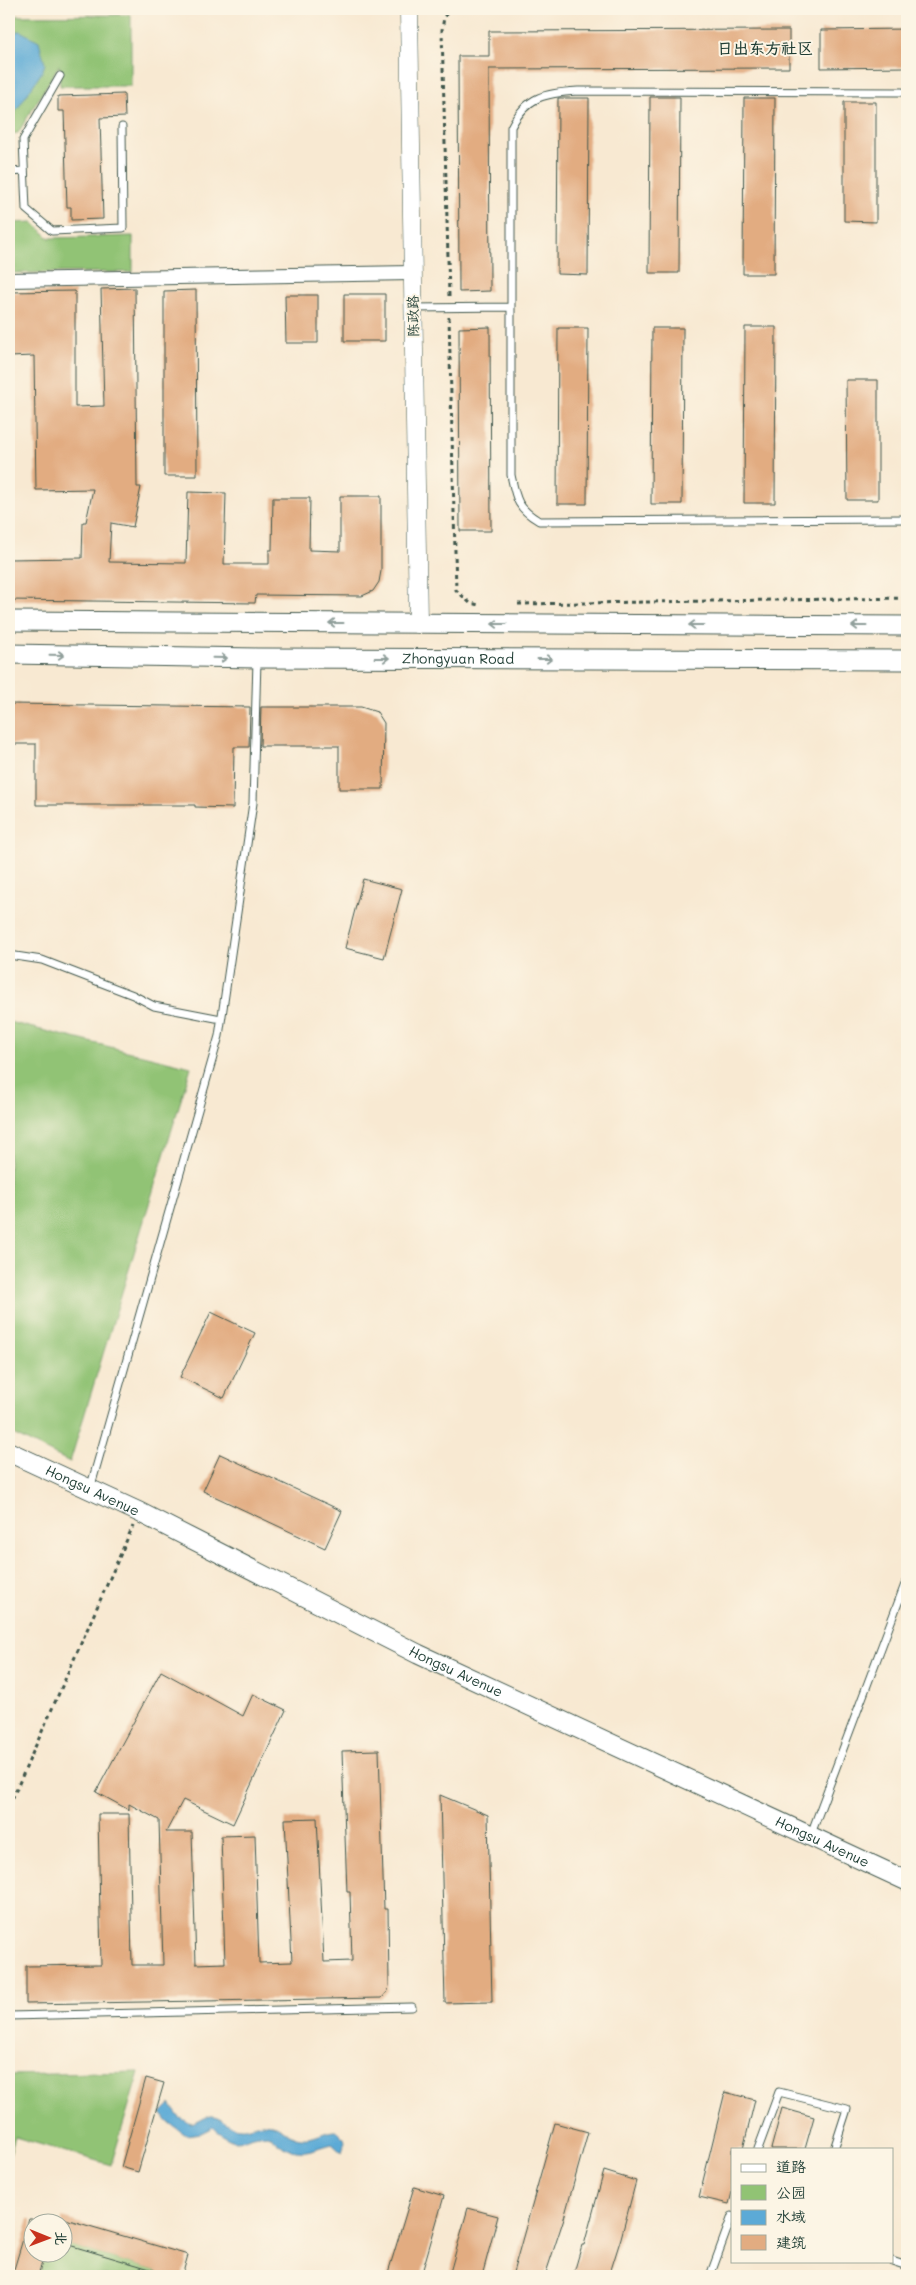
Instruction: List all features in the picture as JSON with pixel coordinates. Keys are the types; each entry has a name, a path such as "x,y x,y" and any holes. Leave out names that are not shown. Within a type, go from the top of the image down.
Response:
{"main road":[{"path":"9,620 907,626"},
{"name":"Zhongyuan Road","path":"9,654 257,658 907,660"},
{"name":"Hongsu Avenue","path":"9,1452 139,1512 418,1654 907,1881"}],"street":[{"name":"陈政路","path":"409,9 418,624"},
{"path":"9,280 413,273"}],"lane":[{"path":"60,76 23,140 26,209 52,231 123,228 122,127"},
{"path":"907,96 902,92 578,91 549,93 529,102 518,114 511,128 510,307 511,475 516,498 525,513 539,521 907,519"},
{"path":"9,172 24,171"},
{"path":"413,308 510,307"},
{"path":"90,1489 219,1036 253,803 257,658"},
{"path":"9,955 42,960 133,995 154,1006 222,1019"},
{"path":"810,1836 907,1579"},
{"path":"9,2016 412,2007"},
{"path":"758,2148 779,2092 847,2109 834,2148"},
{"path":"710,2276 731,2219"},
{"path":"894,2262 907,2266"}],"path":[{"path":"450,9 444,17 442,30 456,590 470,603 480,605"},
{"path":"510,605 907,598"},
{"path":"9,1806 139,1512"}],"green space":[{"path":"131,15 131,86 60,86 59,65 18,133 9,134 9,16"},
{"path":"33,222 49,238 133,236 133,272 9,273 9,223"},
{"path":"9,1022 191,1067 70,1462 9,1432"},
{"path":"139,2072 111,2165 15,2137 9,2157 9,2075"},
{"path":"72,2246 157,2271 155,2276 38,2276 42,2262 72,2262"}],"water":[{"path":"20,31 39,41 45,64 42,72 12,117 9,118 9,32"},
{"path":"170,2104 179,2117 191,2124 212,2116 236,2127 244,2128 270,2124 301,2138 311,2138 337,2131 344,2138 345,2142 342,2153 332,2144 305,2151 293,2150 279,2144 267,2134 234,2141 222,2135 213,2127 201,2133 186,2135 168,2122 161,2113"}],"building":[{"path":"907,29 907,67 821,68 821,30"},
{"path":"789,30 789,68 489,69 490,291 459,292 458,56 489,56 489,31"},
{"path":"124,94 125,117 100,118 103,219 71,220 71,207 67,207 64,111 58,111 58,96"},
{"path":"650,97 680,97 679,273 649,273"},
{"path":"558,98 589,98 588,275 557,274"},
{"path":"744,98 775,98 774,274 743,274"},
{"path":"844,102 876,102 876,222 844,221"},
{"path":"135,288 137,487 141,487 133,527 111,523 109,562 186,563 188,492 226,493 224,564 269,564 269,550 272,550 273,498 310,498 309,550 340,551 340,496 381,496 381,571 379,582 373,591 362,596 256,595 255,603 9,600 9,559 82,558 83,522 86,522 93,489 36,490 34,356 9,357 9,292 75,291 75,407 104,406 101,289"},
{"path":"196,290 197,476 164,476 164,291"},
{"path":"344,294 385,294 385,341 344,341"},
{"path":"285,295 318,295 318,343 286,343"},
{"path":"490,327 491,531 460,531 459,328"},
{"path":"745,327 776,327 775,503 744,503"},
{"path":"558,328 588,328 587,504 557,504"},
{"path":"652,328 683,328 682,504 651,504"},
{"path":"846,380 878,380 878,500 847,500"},
{"path":"9,704 250,707 249,747 234,747 233,808 195,807 195,805 36,805 36,744 9,744"},
{"path":"261,707 361,707 377,712 384,723 383,789 339,789 339,746 260,746"},
{"path":"363,879 402,889 384,958 345,948"},
{"path":"211,1312 255,1333 224,1398 180,1377"},
{"path":"220,1454 342,1511 325,1548 203,1491"},
{"path":"161,1671 243,1716 253,1694 286,1710 233,1824 183,1800 166,1832 192,1832 196,1964 225,1963 221,1836 255,1835 259,1963 292,1962 285,1819 317,1818 324,1962 352,1961 350,1892 347,1892 342,1751 379,1750 384,1909 388,1909 389,1985 388,1991 382,1998 26,2004 26,1966 101,1965 98,1814 129,1814 132,1965 163,1965 159,1820 129,1804 129,1810 96,1792"},
{"path":"440,1795 488,1815 492,2002 445,2003"},
{"path":"146,2078 164,2083 138,2172 121,2167"},
{"path":"725,2092 755,2100 743,2148 731,2148 731,2196 729,2204 699,2197"},
{"path":"782,2108 814,2117 805,2148 771,2148"},
{"path":"555,2123 588,2132 564,2218 545,2276 512,2276"},
{"path":"604,2171 636,2181 621,2238 609,2276 573,2276 582,2245 584,2245"},
{"path":"414,2187 444,2196 421,2276 387,2276"},
{"path":"468,2208 498,2216 482,2276 449,2276"},
{"path":"72,2221 188,2255 182,2276 155,2276 157,2271 72,2246"},
{"path":"22,2242 22,2262 42,2262 38,2276 12,2276"}],"district":[{"name":"日出东方社区","path":"765,48"}]}
